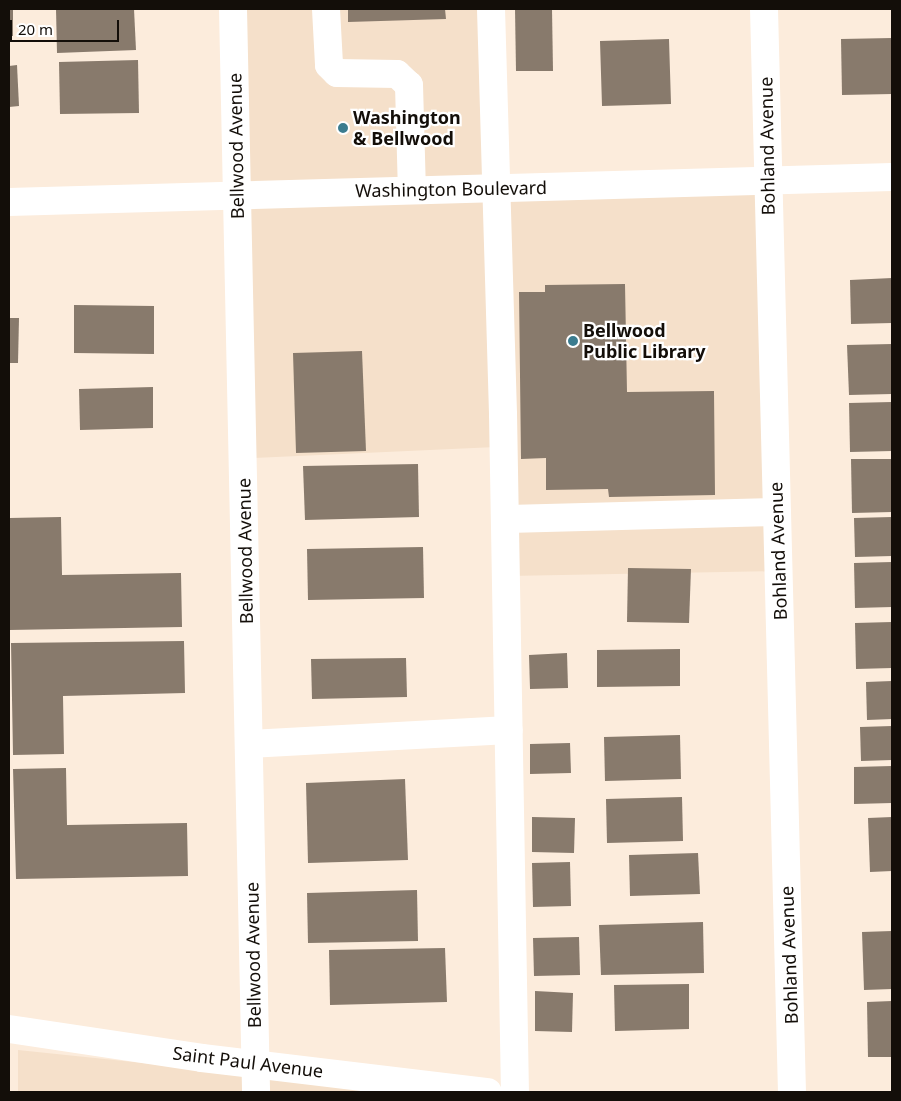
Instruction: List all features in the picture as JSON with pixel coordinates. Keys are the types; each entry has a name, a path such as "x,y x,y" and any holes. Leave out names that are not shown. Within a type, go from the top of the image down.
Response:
{"street":[{"name":"Bellwood Avenue","path":"234,9 256,1092"},
{"path":"326,9 329,65 337,73 397,74 409,85 412,190"},
{"path":"491,9 505,519 515,1092"},
{"name":"Bohland Avenue","path":"764,9 792,1092"},
{"name":"Washington Boulevard","path":"9,202 237,194 768,182 892,177"},
{"path":"505,519 777,512"},
{"path":"248,744 509,730"},
{"name":"Saint Paul Avenue","path":"9,1029 255,1063 358,1084 488,1092"}],"shaded area":[{"path":"241,9 487,9 490,183 245,188"},
{"path":"773,188 785,571 501,576 496,447 252,458 244,199"},
{"path":"18,1050 420,1092 18,1092"}],"building":[{"path":"9,9 13,9 13,36 9,36"},
{"path":"56,9 134,9 136,50 57,53"},
{"path":"348,9 445,9 446,19 348,22"},
{"path":"515,9 552,9 553,71 516,71"},
{"path":"892,38 892,94 842,95 841,39"},
{"path":"669,39 671,104 602,106 600,41"},
{"path":"138,60 139,113 60,114 59,62"},
{"path":"17,65 19,106 9,107 9,66"},
{"path":"892,278 892,323 851,324 850,280"},
{"name":"Bellwood Public Library","path":"625,284 627,392 714,391 715,495 609,497 608,489 546,490 546,458 521,459 519,292 545,292 545,285"},
{"path":"74,305 154,306 154,354 74,353"},
{"path":"9,318 19,318 18,363 9,363"},
{"path":"892,344 892,394 849,395 847,345"},
{"path":"362,351 366,451 296,453 293,353"},
{"path":"153,387 153,428 80,430 79,389"},
{"path":"892,402 892,451 850,452 849,403"},
{"path":"851,459 892,459 892,512 852,513"},
{"path":"418,464 419,517 305,520 303,466"},
{"path":"61,517 62,575 181,573 182,627 9,630 9,518"},
{"path":"892,517 892,556 855,557 854,518"},
{"path":"423,547 424,598 308,600 307,549"},
{"path":"892,562 892,607 855,608 854,563"},
{"path":"628,568 691,569 689,623 627,622"},
{"path":"892,622 892,668 856,669 855,623"},
{"path":"184,641 185,693 63,696 64,754 13,755 11,643"},
{"path":"680,649 680,686 597,687 597,650"},
{"path":"567,653 568,688 530,689 529,655"},
{"path":"406,658 407,697 312,699 311,659"},
{"path":"892,681 892,719 867,720 866,682"},
{"path":"892,726 892,760 861,761 860,727"},
{"path":"680,735 681,779 605,781 604,737"},
{"path":"570,743 571,773 530,774 530,744"},
{"path":"892,766 892,803 854,804 854,767"},
{"path":"66,768 67,825 187,823 188,876 16,879 13,769"},
{"path":"405,779 408,860 308,863 306,783"},
{"path":"682,797 683,841 607,843 606,799"},
{"path":"532,817 575,818 574,853 532,852"},
{"path":"892,817 892,871 870,872 868,818"},
{"path":"698,853 700,894 630,896 629,855"},
{"path":"570,862 571,906 533,907 532,863"},
{"path":"417,890 418,941 308,943 307,893"},
{"path":"703,922 704,973 601,975 599,925"},
{"path":"892,931 892,989 864,990 862,932"},
{"path":"579,937 580,975 534,976 533,938"},
{"path":"445,948 447,1002 330,1005 329,950"},
{"path":"689,984 689,1029 615,1031 614,985"},
{"path":"535,991 573,993 572,1032 535,1031"},
{"path":"892,1001 892,1057 868,1057 867,1002"}],"place":[{"name":"Washington & Bellwood","path":"343,128"},
{"name":"Bellwood Public Library","path":"573,341"}]}
